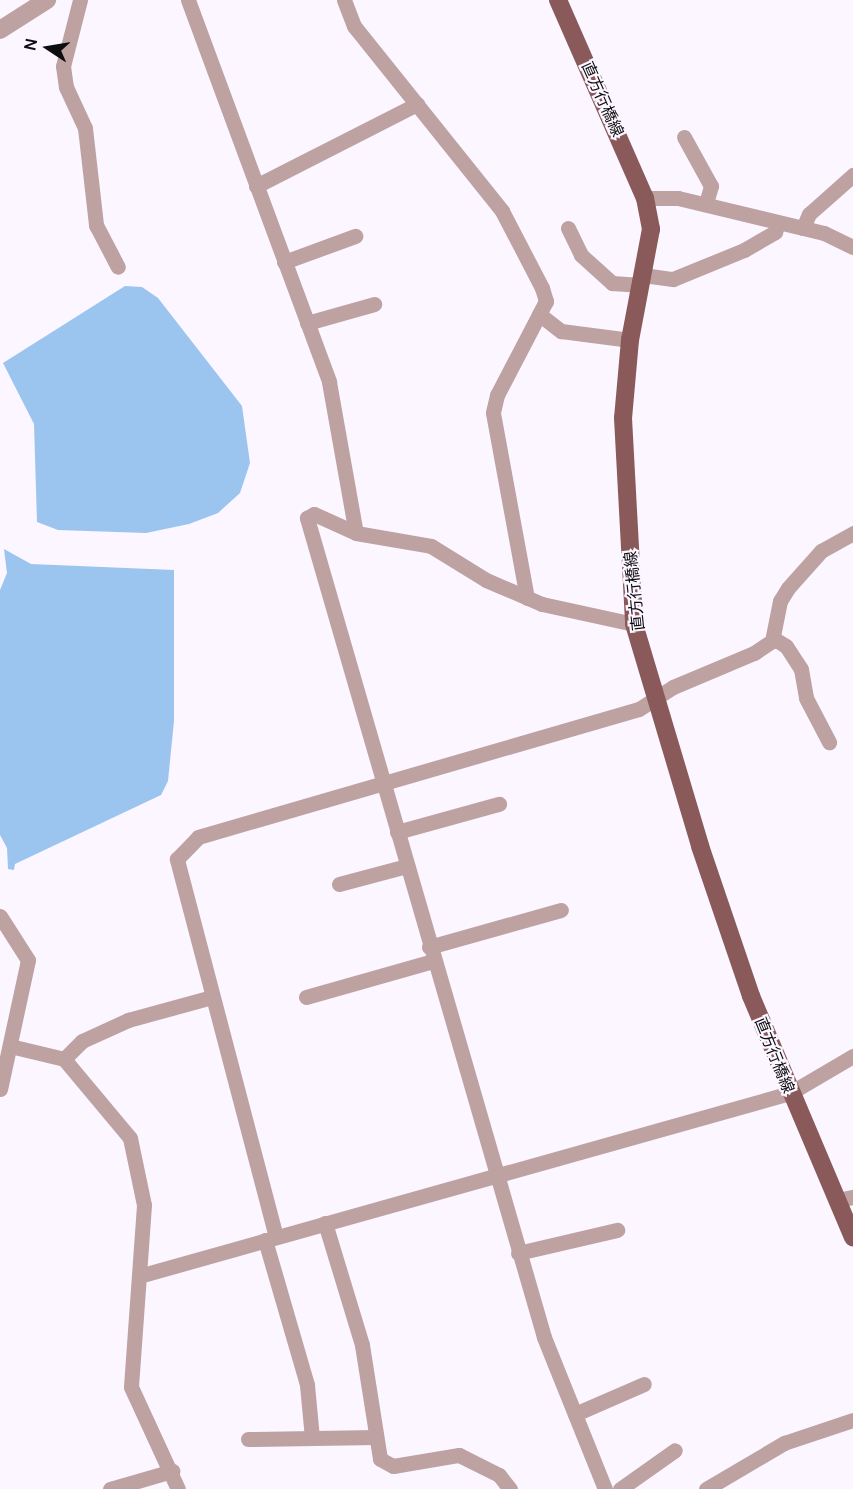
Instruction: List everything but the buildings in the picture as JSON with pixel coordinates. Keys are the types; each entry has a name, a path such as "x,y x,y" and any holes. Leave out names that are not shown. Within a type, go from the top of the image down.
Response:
{"main road":[{"name":"直方行橋線","path":"558,0 645,198 651,229 630,340 623,418 634,624 704,857 790,1093 845,1199 853,1238"}],"street":[{"path":"0,30 16,15 47,0"},
{"path":"80,0 63,66 66,87 85,128 96,225 118,267"},
{"path":"188,0 329,382 356,532"},
{"path":"344,0 354,26 502,211 542,288 546,301 497,395 493,413 527,598"},
{"path":"256,186 417,104"},
{"path":"684,137 711,186 706,204"},
{"path":"803,228 809,214 853,175"},
{"path":"645,198 678,198 706,204 803,228 853,247"},
{"path":"568,228 581,255 612,283 673,279 744,250 776,232 778,222"},
{"path":"284,262 355,236"},
{"path":"307,324 375,304"},
{"path":"539,314 561,331 630,340"},
{"path":"605,1489 544,1337 494,1175 307,518 314,514 356,532 431,546 527,598 634,624"},
{"path":"312,1438 307,1385 177,859 198,837 639,709 673,687 754,653 773,638 780,601 788,588 822,551 853,533"},
{"path":"773,638 786,646 801,669 806,698 829,742"},
{"path":"397,832 499,804"},
{"path":"339,884 406,866"},
{"path":"306,997 561,910"},
{"path":"0,1089 28,960 3,922"},
{"path":"64,1059 82,1041 128,1020 212,997"},
{"path":"10,1046 64,1059 130,1138 144,1205 131,1387 172,1471 178,1489"},
{"path":"139,1276 790,1093 853,1056"},
{"path":"325,1223 362,1345 380,1459 393,1466 459,1455 490,1469 510,1489"},
{"path":"518,1253 617,1230"},
{"path":"575,1414 644,1384"},
{"path":"706,1489 784,1443 853,1420"},
{"path":"249,1439 376,1437"},
{"path":"620,1489 675,1450"},
{"path":"110,1489 172,1471"}],"water":[{"path":"125,286 142,287 158,298 242,406 250,463 240,493 218,513 189,524 146,533 58,530 37,522 34,424 3,363"},
{"path":"4,549 31,564 174,570 174,721 168,781 161,795 15,864 14,870 8,869 7,848 0,835 0,590 7,573"}]}
